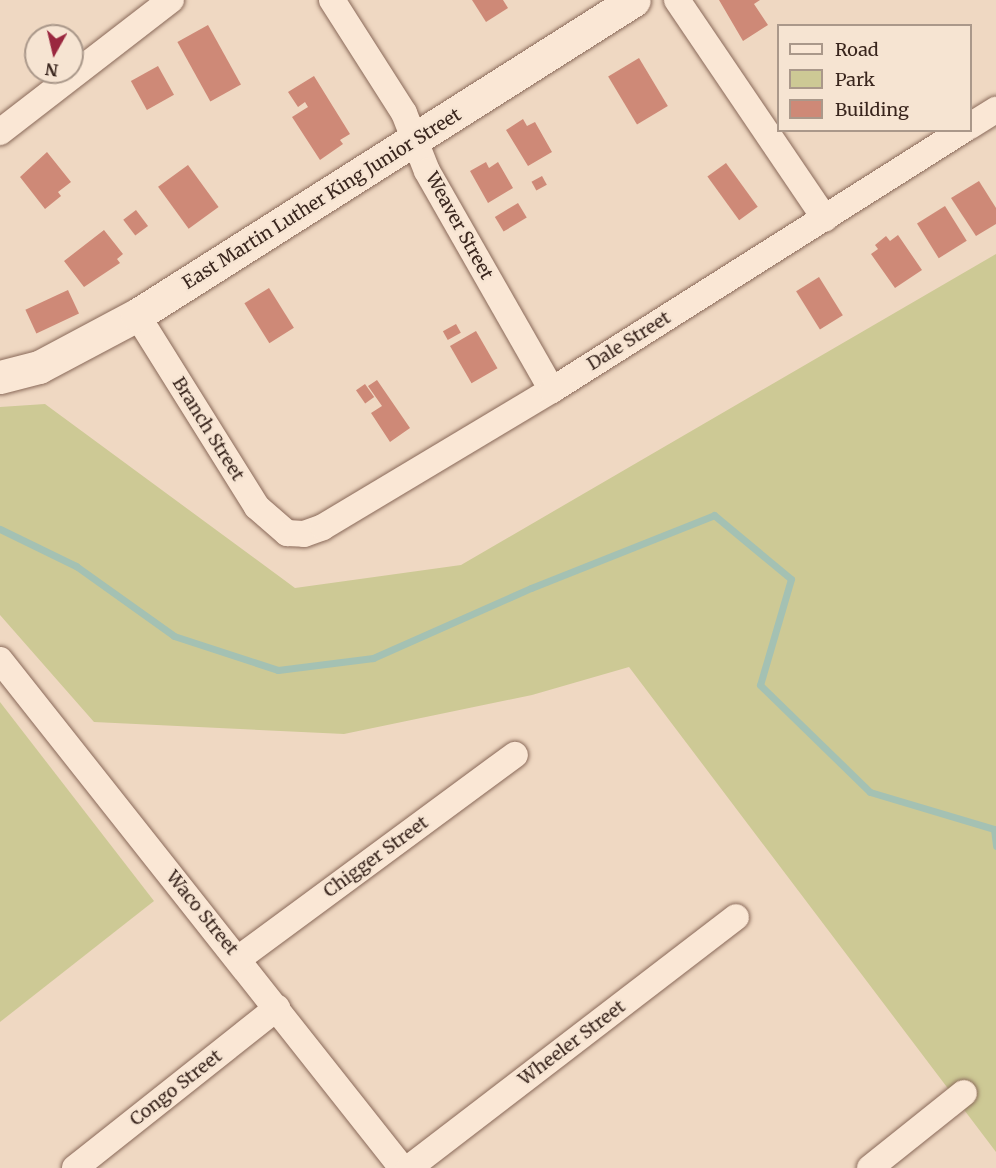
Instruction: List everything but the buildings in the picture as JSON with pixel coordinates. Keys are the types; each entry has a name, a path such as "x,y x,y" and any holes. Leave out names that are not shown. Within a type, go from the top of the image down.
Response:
{"street":[{"path":"0,132 171,0"},
{"name":"Weaver Street","path":"332,0 404,113 427,171 552,390"},
{"name":"East Martin Luther King Junior Street","path":"0,377 39,367 137,315 634,0"},
{"path":"677,0 825,219"},
{"path":"972,125 996,110"},
{"name":"Dale Street","path":"287,533 304,534 323,527 552,390 961,132"},
{"name":"Branch Street","path":"137,315 256,507 287,533"},
{"name":"Waco Street","path":"0,660 402,1168"},
{"name":"Chigger Street","path":"238,959 515,755"},
{"name":"Wheeler Street","path":"409,1168 736,917"},
{"name":"Congo Street","path":"75,1168 277,1008"},
{"path":"870,1168 964,1093"}],"green space":[{"path":"996,254 996,1152 629,667 532,695 344,734 94,722 0,615 0,407 45,404 295,588 461,565"},
{"path":"0,702 154,901 0,1022"}],"waterway":[{"path":"0,529 76,566 174,636 278,670 373,658 531,588 714,515 791,579 760,685 870,792 994,829 996,846"}]}
